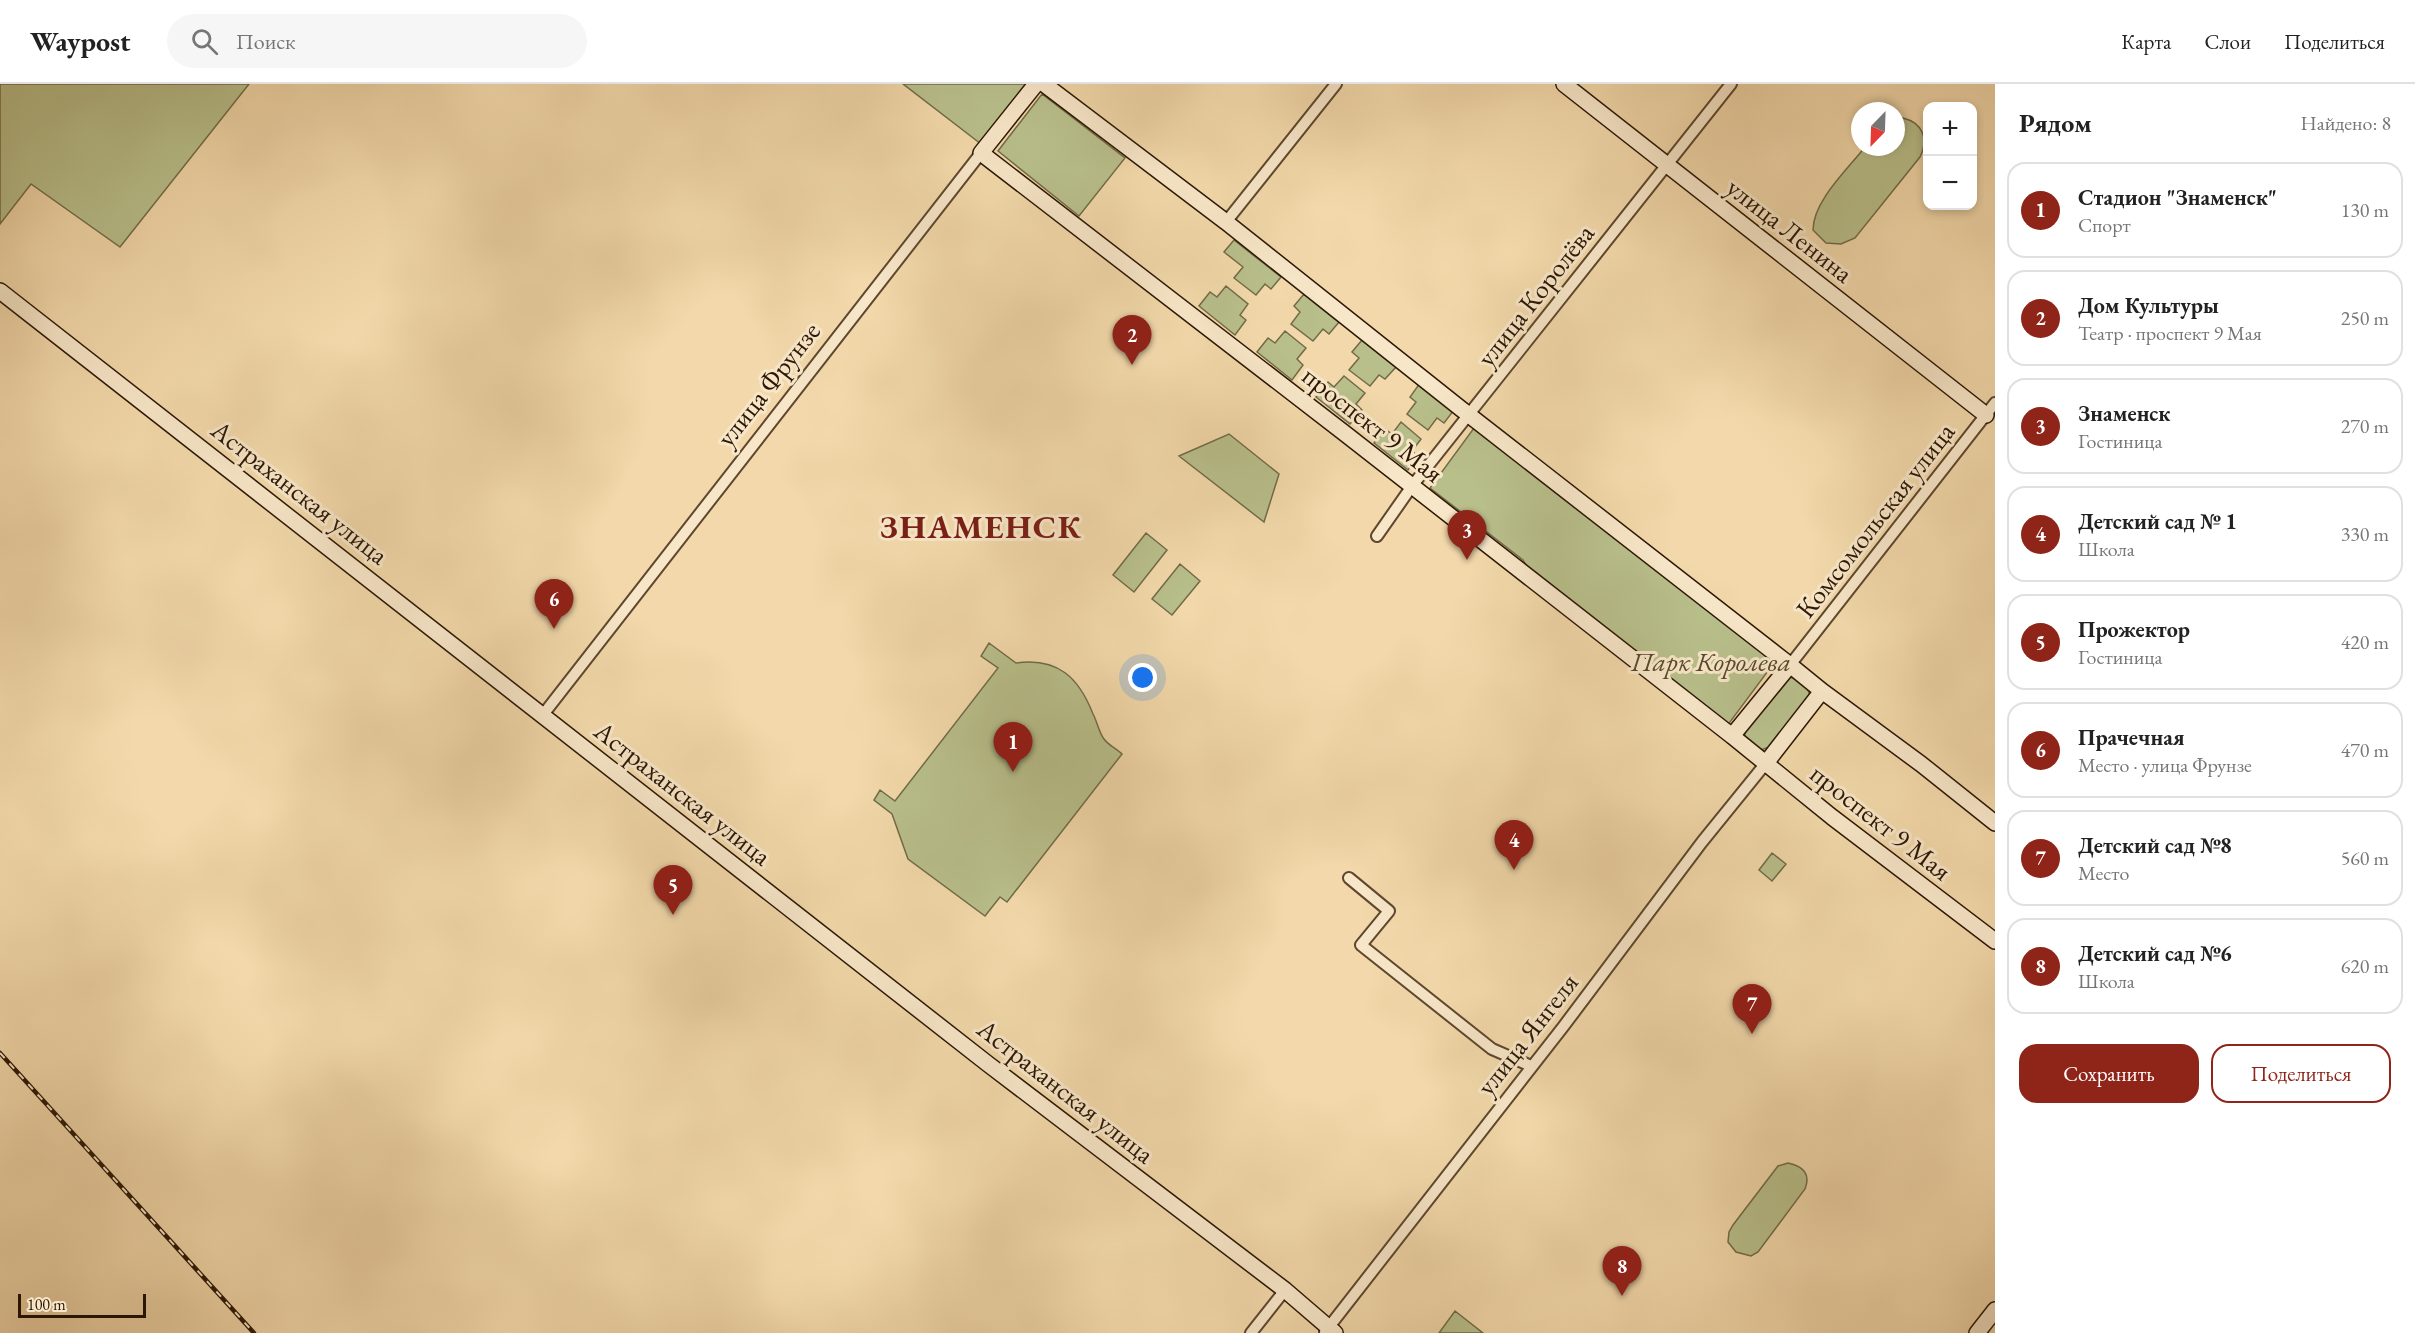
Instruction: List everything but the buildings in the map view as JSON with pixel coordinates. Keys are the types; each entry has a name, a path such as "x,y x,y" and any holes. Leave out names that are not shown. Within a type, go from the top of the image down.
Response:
{"street":[{"name":"улица Фрунзе","path":"542,716 1036,84"},
{"path":"1044,84 1226,222 1468,415 1995,823"},
{"path":"1226,222 1336,84"},
{"name":"улица Ленина","path":"1564,84 1666,166 1990,409"},
{"name":"улица Королёва","path":"1377,536 1412,486 1731,84"},
{"name":"проспект 9 Мая","path":"981,153 1412,486 1832,817 1995,941"},
{"name":"Астраханская улица","path":"0,291 988,1064 1285,1290 1329,1331"},
{"name":"Комсомольская улица","path":"1790,665 1990,409"},
{"path":"1732,736 1790,665"},
{"path":"1766,763 1822,691"},
{"name":"улица Янгеля","path":"1329,1331 1702,842 1766,763"},
{"path":"1349,878 1389,911 1361,945 1481,1041 1504,1056 1531,1066"},
{"path":"1251,1333 1285,1290"},
{"path":"1977,1333 1995,1310"}],"green space":[{"path":"0,84 249,84 120,247 31,184 0,224"},
{"path":"903,84 1028,84 981,144"},
{"path":"1042,94 1125,158 1079,216 998,151"},
{"path":"1905,119 1920,128 1923,136 1923,150 1920,157 1855,238 1841,244 1826,243 1813,230 1815,219 1825,197 1857,156 1905,156"},
{"path":"1234,240 1281,277 1271,289 1265,284 1256,295 1234,278 1243,267 1224,252"},
{"path":"1226,286 1248,304 1240,315 1246,320 1235,335 1199,306 1210,292 1217,297"},
{"path":"1304,294 1339,322 1329,334 1323,329 1313,341 1291,324 1300,312 1294,306"},
{"path":"1285,331 1306,348 1297,359 1303,365 1292,380 1257,352 1268,338 1275,343"},
{"path":"1362,340 1396,367 1385,379 1379,375 1370,386 1349,370 1359,358 1352,352"},
{"path":"1344,376 1365,393 1356,404 1362,410 1350,424 1316,397 1328,382 1334,387"},
{"path":"1420,383 1454,410 1444,423 1437,418 1428,430 1407,414 1416,402 1410,397"},
{"path":"1401,422 1421,439 1412,451 1418,456 1408,470 1374,443 1385,429 1392,434"},
{"name":"Парк Королева","path":"1474,428 1568,502 1575,504 1777,659 1727,726 1526,565 1523,560 1430,488"},
{"path":"1229,434 1279,474 1264,522 1179,456"},
{"path":"1146,533 1167,550 1134,592 1113,575"},
{"path":"1180,564 1200,581 1172,615 1152,599"},
{"path":"989,643 1016,663 1044,663 1055,667 1074,680 1087,701 1104,739 1122,754 1007,902 1000,897 985,916 908,859 892,814 874,800 880,790 895,801 998,668 981,656"},
{"path":"1786,677 1801,682 1810,695 1769,747 1761,750 1744,738 1746,729"},
{"path":"1772,853 1786,864 1772,881 1759,870"},
{"path":"1788,1163 1798,1166 1806,1175 1805,1189 1758,1252 1751,1256 1736,1252 1728,1242 1729,1232 1733,1225 1778,1166"},
{"path":"1455,1311 1483,1333 1439,1333"}],"railway":[{"path":"0,1053 254,1333"}],"place":[{"name":"Дом Культуры","path":"1132,365"},
{"name":"Знаменск","path":"1467,560"},
{"name":"Прачечная","path":"554,629"},
{"name":"Стадион \"Знаменск\"","path":"1013,772"},
{"name":"Детский сад № 1","path":"1514,870"},
{"name":"Прожектор","path":"673,915"},
{"name":"Детский сад №8","path":"1752,1034"},
{"name":"Детский сад №6","path":"1622,1296"}],"district":[{"name":"ЗНАМЕНСК","path":"981,526"}]}
